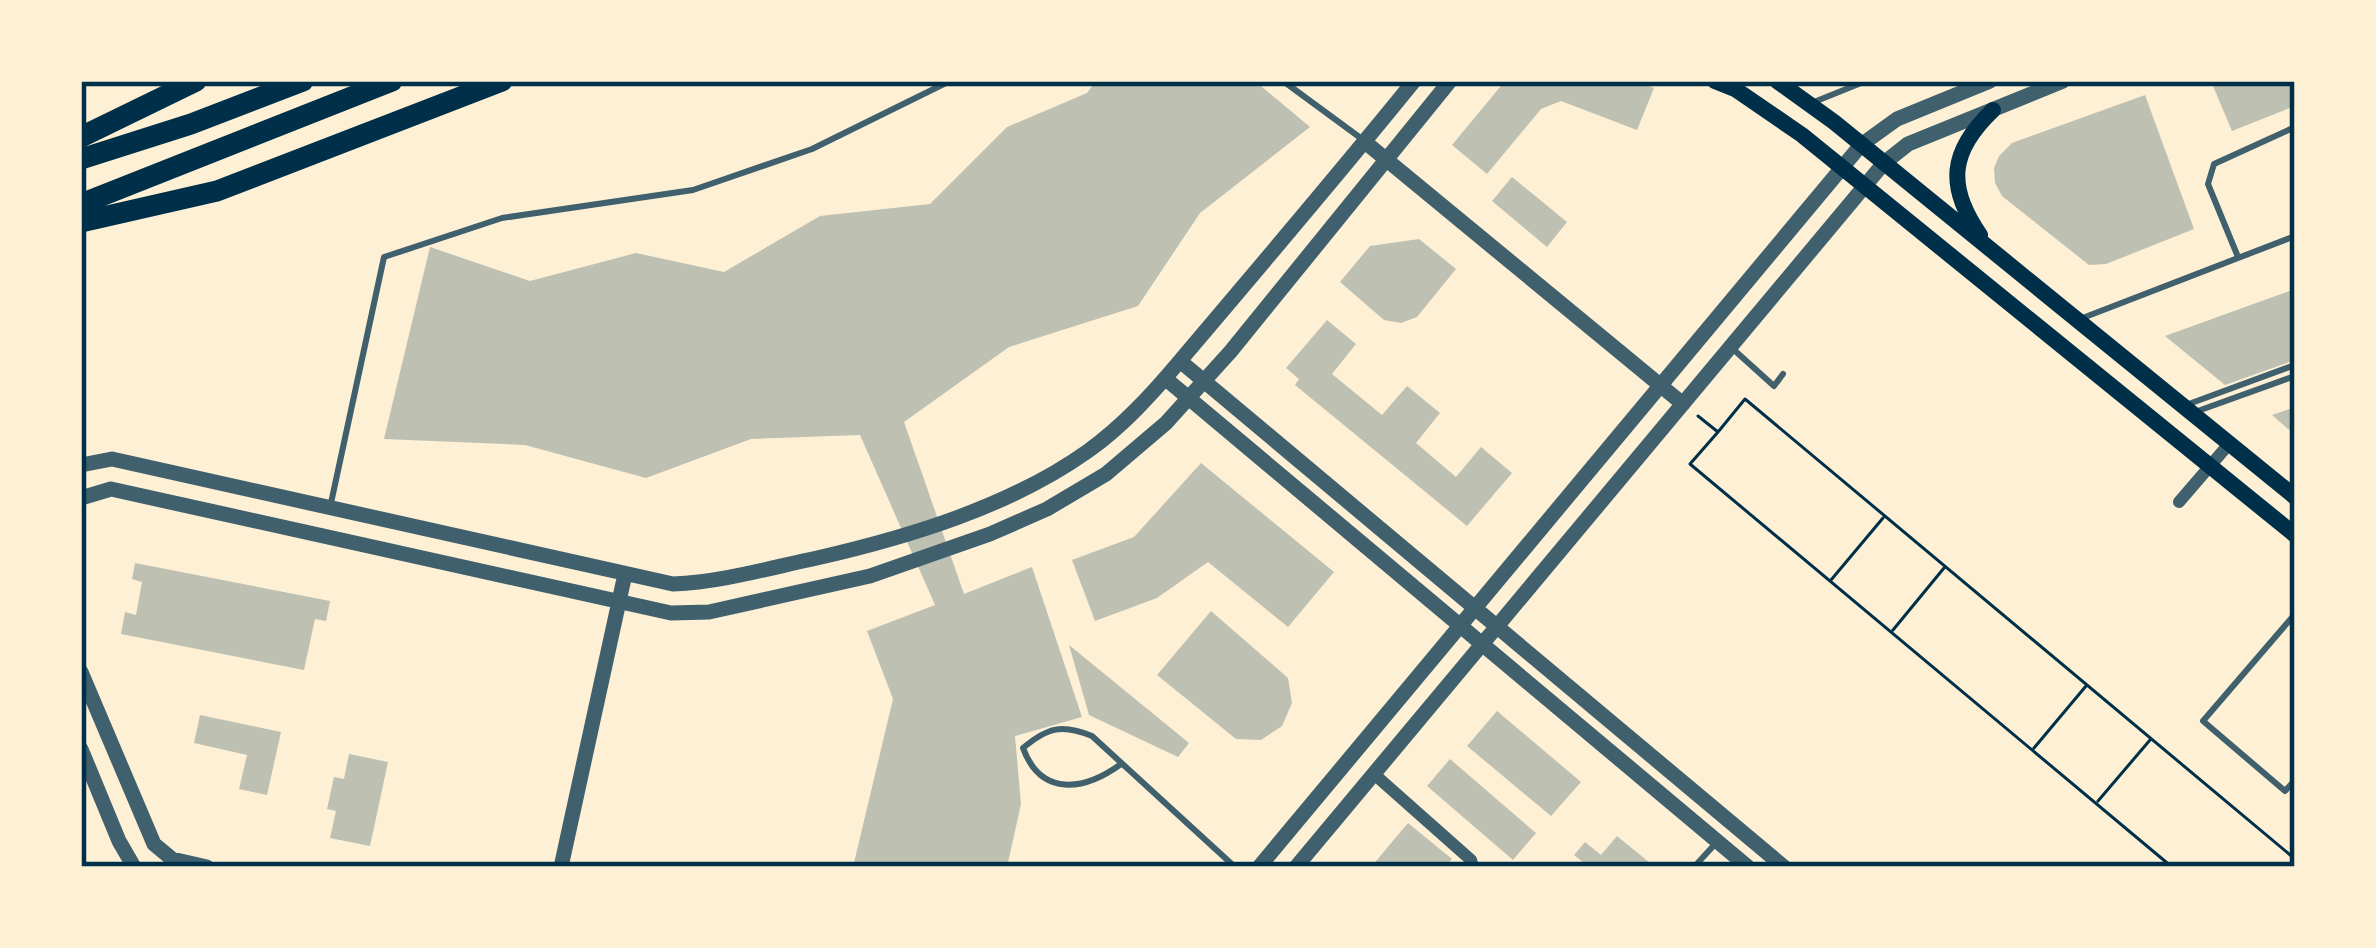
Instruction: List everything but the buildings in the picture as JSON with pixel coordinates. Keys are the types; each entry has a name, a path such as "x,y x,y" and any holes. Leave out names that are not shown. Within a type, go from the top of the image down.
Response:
{"highway":[{"path":"81,137 196,81"},
{"path":"81,159 303,81"},
{"path":"81,204 392,81"},
{"path":"81,222 217,191 502,81"}],"main road":[{"path":"1715,81 1785,121 2295,535"},
{"path":"1777,81 2292,492"},
{"path":"1989,249 1970,221 1957,183 1964,144 1993,110"}],"street":[{"path":"81,465 112,459 674,584 705,583 862,548 1034,483 1089,450 1146,402 1414,81"},
{"path":"81,497 111,489 671,613 709,612 870,576 1048,509 1106,474 1166,423 1450,81"},
{"path":"1259,867 1861,145 1897,118 1990,81"},
{"path":"1296,867 1884,163 1908,144 2063,81"},
{"path":"1365,142 1683,404"},
{"path":"1180,361 1784,867"},
{"path":"1166,379 1746,867"},
{"path":"2179,502 2230,444"},
{"path":"561,867 625,574"},
{"path":"81,671 154,844 172,859 207,867"},
{"path":"1581,728 1597,710"},
{"path":"81,749 134,867"},
{"path":"1374,774 1471,860 1473,867"}],"lane":[{"path":"329,508 384,257 502,218 693,190 812,149 950,81"},
{"path":"1283,81 1365,142"},
{"path":"1810,104 1866,81"},
{"path":"2238,256 2208,184 2209,173 2214,164 2295,127"},
{"path":"2077,320 2295,236"},
{"path":"1730,347 1774,386 1783,374"},
{"path":"2187,410 2295,365"},
{"path":"2187,410 2295,376"},
{"path":"2295,614 2203,721 2295,802"},
{"path":"1121,764 1107,775 1056,785 1029,764 1023,748 1043,731 1066,726 1092,736 1235,867"},
{"path":"2285,791 2295,780"},
{"path":"1694,867 1718,842"}],"path":[{"path":"2173,867 1690,464 1745,400 2295,859"},
{"path":"1683,404 1718,432"},
{"path":"1830,581 1884,516"},
{"path":"1891,632 1946,567"},
{"path":"2032,750 2087,685"},
{"path":"2096,804 2151,739"}]}
